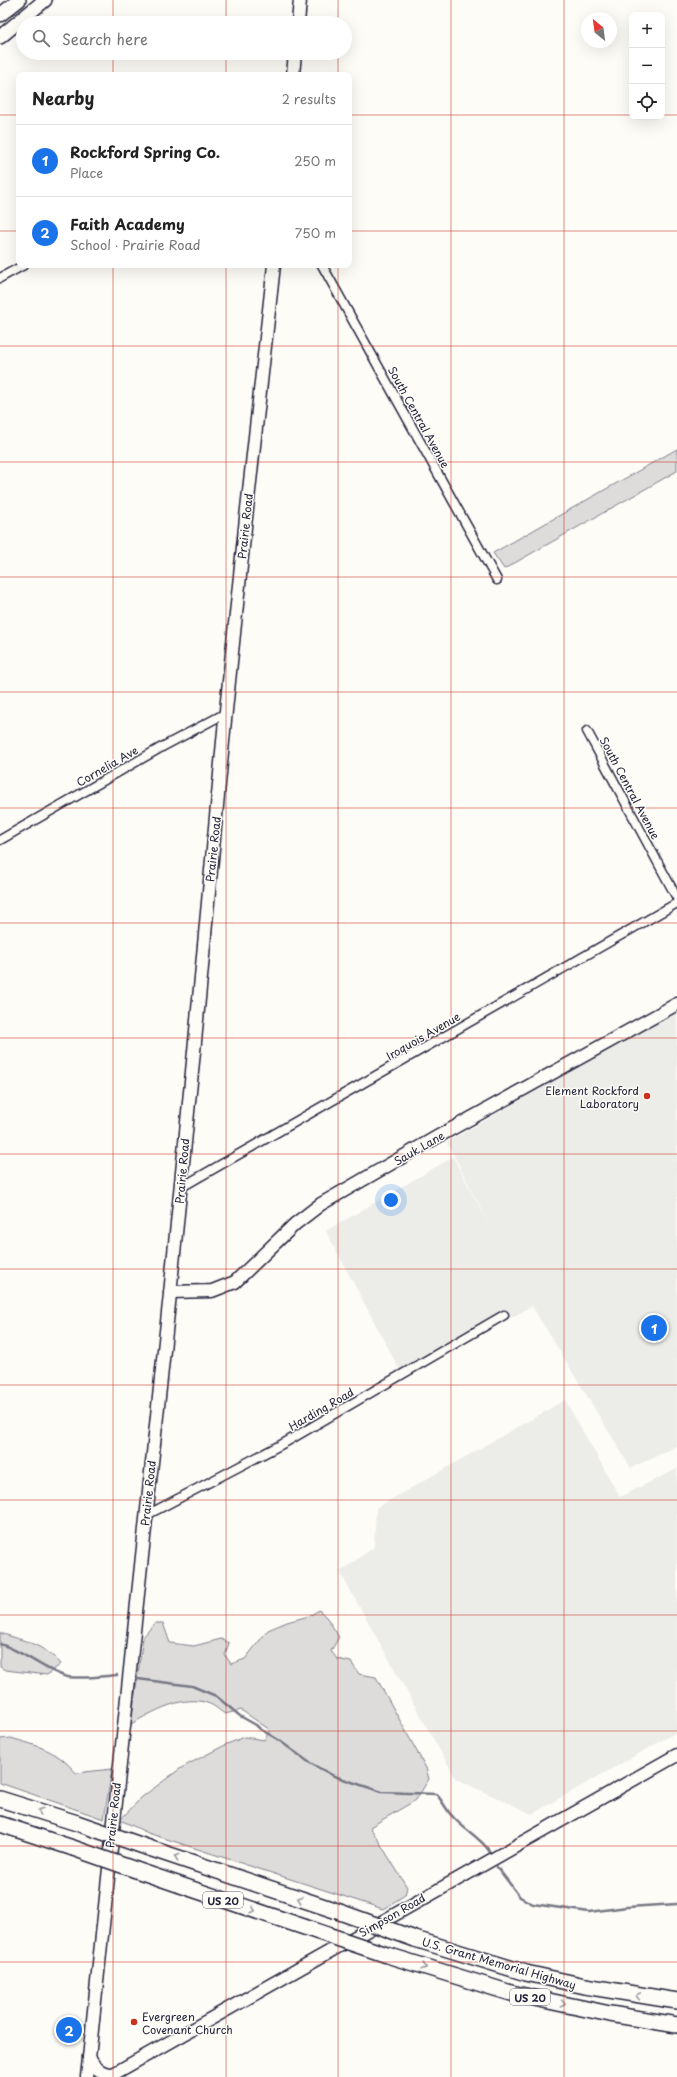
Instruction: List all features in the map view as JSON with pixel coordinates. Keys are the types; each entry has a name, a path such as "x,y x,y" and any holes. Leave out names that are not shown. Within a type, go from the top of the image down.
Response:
{"highway":[{"name":"U.S. Grant Memorial Highway","path":"0,1798 337,1911 415,1939 526,1973 577,1985 677,2001"},
{"name":"U.S. Grant Memorial Highway","path":"0,1824 387,1955 511,1993 610,2014 677,2025"}],"main road":[{"path":"0,15 19,0"},
{"path":"25,16 45,0"},
{"path":"0,36 16,23"}],"street":[{"path":"299,16 300,0"},
{"path":"293,72 294,60"},
{"path":"0,278 18,268"},
{"name":"Prairie Road","path":"87,2077 145,1516 170,1292 226,713 274,268"},
{"name":"South Central Avenue","path":"324,268 497,580"},
{"name":"Cornelia Ave","path":"0,840 162,747 226,713"},
{"name":"South Central Avenue","path":"587,731 677,898"},
{"name":"Iroquois Avenue","path":"180,1188 677,902"},
{"name":"Sauk Lane","path":"170,1292 212,1291 235,1282 295,1224 321,1204 437,1137 677,1004"},
{"name":"Harding Road","path":"145,1516 286,1442 504,1315"},
{"name":"Simpson Road","path":"111,2076 677,1755"},
{"path":"89,2057 94,2067 111,2076"}],"shaded area":[{"path":"677,449 677,471 504,569 493,553"},
{"path":"677,1011 677,1446 631,1468 532,1306 404,1378 326,1231 453,1157 492,1230 447,1142"},
{"path":"565,1400 620,1497 677,1469 677,1732 532,1814 456,1779 340,1572 374,1547 376,1508"},
{"path":"319,1610 327,1618 339,1637 331,1651 337,1659 351,1662 359,1674 376,1677 426,1768 429,1779 416,1800 370,1827 407,1887 405,1895 383,1909 148,1833 120,1820 142,1797 181,1768 227,1744 245,1737 264,1740 270,1730 241,1710 225,1714 212,1705 200,1701 179,1702 169,1705 131,1724 143,1637 155,1623 163,1623 170,1643 194,1646 221,1639 229,1643 225,1655 231,1664 245,1659 268,1630 287,1622 309,1616"},
{"path":"0,1633 33,1644 54,1657 61,1664 47,1675 5,1670 0,1667"},
{"path":"11,1738 54,1754 69,1765 76,1773 112,1769 104,1819 0,1783 0,1739"}],"waterway":[{"path":"0,1644 64,1676 82,1678 117,1675"},
{"path":"138,1679 192,1686 216,1696 240,1716 277,1739 310,1763 334,1776 382,1792 436,1794 453,1817 482,1842 490,1852"},
{"path":"497,1867 520,1897 533,1904 589,1912 627,1907 677,1904"}],"place":[{"name":"Element Rockford Laboratory","path":"647,1096"},
{"name":"Rockford Spring Co.","path":"654,1328"},
{"name":"Evergreen Covenant Church","path":"134,2022"},
{"name":"Faith Academy","path":"69,2030"}]}
